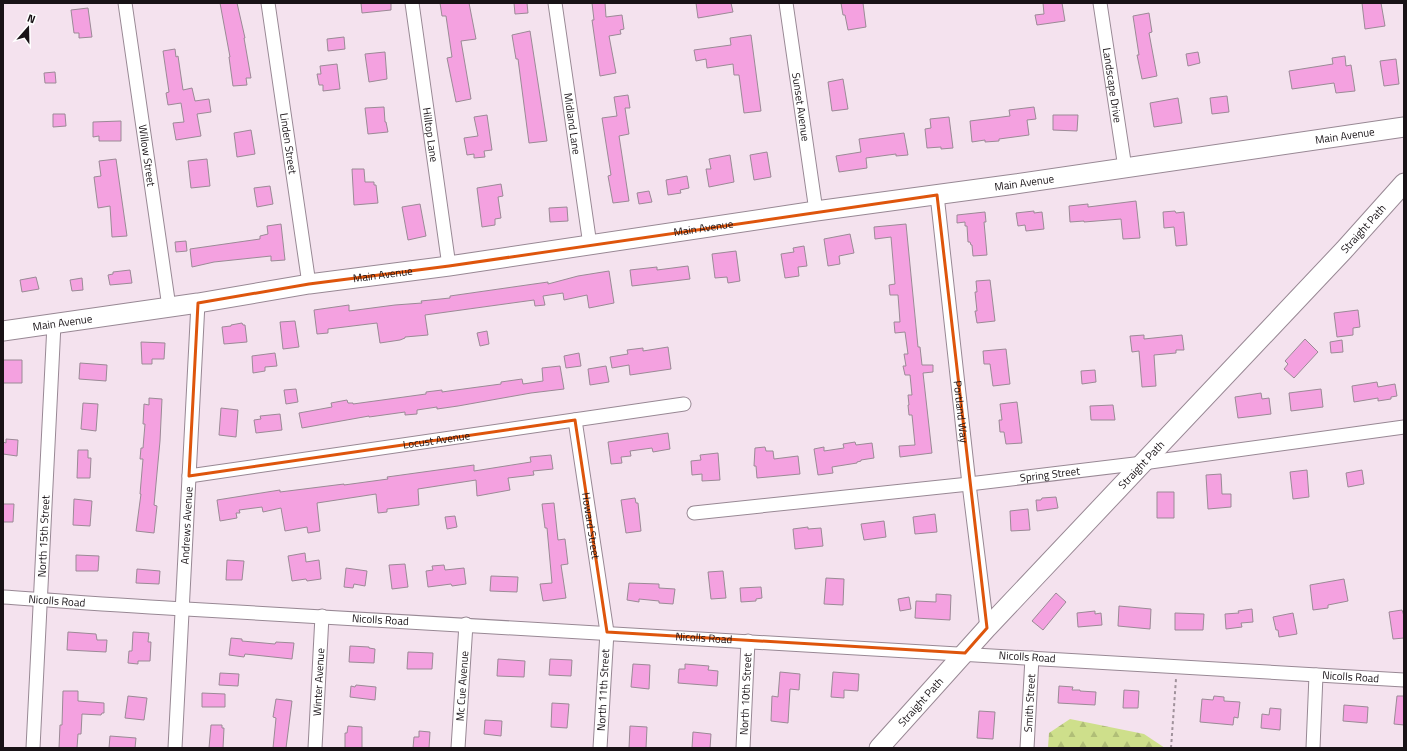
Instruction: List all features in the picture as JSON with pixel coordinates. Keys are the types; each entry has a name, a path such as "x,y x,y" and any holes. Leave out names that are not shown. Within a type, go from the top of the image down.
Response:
{"street":[{"name":"Willow Street","path":"125,3 169,307"},
{"name":"Linden Street","path":"268,3 309,284"},
{"name":"Hilltop Lane","path":"412,3 449,266"},
{"name":"Midland Lane","path":"555,3 590,245"},
{"name":"Sunset Avenue","path":"786,3 816,211"},
{"name":"Landscape Drive","path":"1100,3 1125,168"},
{"name":"Main Avenue","path":"3,331 198,303 309,284 449,266 816,211 937,195 1404,127"},
{"name":"Straight Path","path":"882,746 987,628 1344,250 1404,183"},
{"name":"Portland Way","path":"937,195 969,484 987,628"},
{"name":"Andrews Avenue","path":"175,748 198,303"},
{"name":"North 15th Street","path":"33,748 54,324"},
{"name":"Locust Avenue","path":"189,476 684,404"},
{"name":"Howard Street","path":"574,420 607,632"},
{"name":"Spring Street","path":"694,513 969,484 1143,463 1404,427"},
{"name":"Nicolls Road","path":"3,597 183,609 1177,665 1404,680"},
{"name":"Winter Avenue","path":"315,748 322,616"},
{"name":"Mc Cue Avenue","path":"458,748 466,624"},
{"name":"North 11th Street","path":"600,748 607,632"},
{"name":"North 10th Street","path":"743,748 748,641"},
{"name":"Smith Street","path":"1027,748 1032,658"},
{"path":"1313,748 1316,675"}],"path":[{"path":"1171,748 1177,665"}],"highlighted area":[{"path":"937,195 987,628 965,653 607,632 575,420 189,476 198,303 309,284 449,266"}],"green space":[{"path":"1070,719 1144,734 1165,748 1048,748 1049,733"}],"building":[{"path":"220,3 237,3 245,38 251,78 246,78 247,85 233,86 230,57"},
{"path":"361,3 391,3 391,10 362,13"},
{"path":"440,3 469,3 476,39 461,41 471,99 456,102 447,58 452,57 446,16 442,16"},
{"path":"514,3 527,3 528,13 515,14"},
{"path":"592,3 605,3 606,17 622,15 624,29 620,30 621,34 609,36 616,73 600,76 592,20 594,20"},
{"path":"696,3 731,3 733,12 698,18"},
{"path":"841,3 863,3 866,27 848,30"},
{"path":"1043,3 1062,3 1065,21 1037,25 1035,15 1044,14"},
{"path":"1362,3 1381,3 1385,26 1365,29"},
{"path":"88,8 92,37 79,38 79,33 74,33 71,10"},
{"path":"1149,13 1152,32 1149,33 1157,76 1142,79 1137,55 1139,55 1133,16"},
{"path":"530,31 547,141 529,143 518,59 516,59 512,35"},
{"path":"751,35 761,111 744,113 739,75 734,75 733,64 707,68 706,59 696,61 694,50 731,45 730,38"},
{"path":"344,37 345,49 328,51 327,39"},
{"path":"175,49 176,57 178,56 183,90 192,88 195,101 209,99 211,112 197,114 201,136 176,140 173,123 184,122 181,103 168,105 166,93 169,92 163,51"},
{"path":"385,52 387,79 369,82 365,54"},
{"path":"1198,52 1200,63 1188,66 1186,54"},
{"path":"1345,56 1346,66 1351,65 1355,91 1336,93 1334,83 1292,89 1289,71 1333,64 1332,58"},
{"path":"1396,59 1399,84 1384,86 1380,61"},
{"path":"337,64 340,89 323,91 323,85 319,85 317,74 321,74 320,66"},
{"path":"55,72 56,83 45,83 44,73"},
{"path":"843,79 848,109 832,111 828,82"},
{"path":"628,95 630,108 625,108 629,134 619,136 629,201 613,203 608,176 611,175 602,118 617,116 614,97"},
{"path":"1227,96 1229,112 1212,114 1210,98"},
{"path":"1178,98 1182,123 1154,127 1150,103"},
{"path":"384,107 385,122 388,132 368,134 365,108"},
{"path":"1034,107 1036,119 1027,120 1029,135 999,139 999,141 985,142 985,140 972,142 970,121 1010,116 1009,110"},
{"path":"53,114 65,114 66,126 53,127"},
{"path":"487,115 492,150 484,151 485,157 474,158 474,154 467,155 464,138 478,136 474,117"},
{"path":"1053,115 1078,115 1077,131 1053,130"},
{"path":"949,117 953,148 927,148 925,129 931,128 930,119"},
{"path":"121,121 121,141 99,141 99,136 93,137 93,122"},
{"path":"251,130 255,154 237,157 234,133"},
{"path":"904,133 908,155 896,156 896,154 866,158 867,168 839,172 836,156 861,152 859,139"},
{"path":"767,152 771,177 754,180 750,155"},
{"path":"730,155 734,182 709,187 706,169 711,169 709,159"},
{"path":"116,159 127,236 112,237 110,206 98,208 94,177 101,176 99,161"},
{"path":"207,159 210,186 191,188 188,161"},
{"path":"352,169 364,169 365,182 374,182 374,185 376,185 378,203 354,205"},
{"path":"687,176 689,188 680,190 681,193 668,195 666,180"},
{"path":"501,184 503,196 498,197 501,218 495,219 495,225 482,227 477,188"},
{"path":"270,186 273,204 257,207 254,188"},
{"path":"649,191 652,202 639,204 637,193"},
{"path":"1136,201 1140,238 1123,239 1121,219 1070,222 1069,206 1088,204 1088,207"},
{"path":"420,204 426,236 408,240 402,207"},
{"path":"567,207 568,221 550,222 549,208"},
{"path":"1034,211 1034,213 1042,212 1044,229 1026,231 1025,225 1018,226 1016,213"},
{"path":"1175,211 1176,213 1184,212 1187,245 1176,246 1174,227 1164,228 1163,212"},
{"path":"985,212 986,222 984,222 987,255 973,256 972,245 968,242 967,226 965,226 965,222 957,223 957,215"},
{"path":"281,224 285,260 271,261 271,256 214,262 192,267 190,249 260,239 260,236 268,234 267,226"},
{"path":"906,224 918,347 920,347 922,365 933,365 933,372 923,373 932,453 900,457 899,446 915,445 912,415 909,415 908,405 908,395 912,395 910,375 905,375 903,366 906,366 904,354 908,354 905,332 895,333 894,322 900,322 898,295 890,295 889,285 895,284 891,237 875,239 874,227"},
{"path":"850,234 854,253 839,256 840,264 828,266 824,239"},
{"path":"186,241 187,251 176,252 175,242"},
{"path":"804,246 807,266 798,267 799,276 785,278 781,254 794,252 793,248"},
{"path":"736,251 740,281 728,283 727,277 715,278 712,254"},
{"path":"688,266 690,279 632,286 630,270 657,267 657,270"},
{"path":"130,270 132,283 110,285 108,275 113,274 113,272"},
{"path":"609,271 614,303 589,308 587,295 564,300 563,293 543,296 545,305 535,306 534,300 425,315 428,335 405,337 400,340 380,343 377,323 328,329 328,333 317,334 314,310 349,305 349,311 422,303 421,301 450,298 450,296 548,282 548,284 578,276"},
{"path":"36,277 39,289 22,292 20,280"},
{"path":"82,278 83,290 72,291 70,280"},
{"path":"990,280 995,321 977,323 975,311 977,311 975,292 977,292 976,281"},
{"path":"1358,310 1360,327 1353,328 1353,335 1337,337 1334,313"},
{"path":"295,321 299,347 283,349 280,322"},
{"path":"242,323 245,325 247,342 224,344 222,327"},
{"path":"487,331 489,344 480,346 477,333"},
{"path":"1144,335 1144,339 1182,335 1184,350 1176,350 1176,353 1154,355 1156,386 1142,387 1139,351 1132,352 1130,336"},
{"path":"1305,339 1318,352 1294,378 1284,369 1288,364 1285,361"},
{"path":"1342,340 1343,352 1331,353 1330,342"},
{"path":"141,342 165,343 164,359 152,359 152,364 142,364"},
{"path":"668,347 671,369 630,375 629,365 612,368 610,357 628,354 627,350 643,348 643,351"},
{"path":"1006,349 1010,384 993,386 990,364 984,364 983,351"},
{"path":"275,353 277,366 265,367 265,371 253,373 252,356"},
{"path":"579,353 581,366 566,368 564,356"},
{"path":"3,360 22,360 22,383 3,383"},
{"path":"80,363 107,365 106,381 79,379"},
{"path":"560,366 564,389 437,409 437,407 417,410 417,414 405,415 405,412 369,416 302,428 299,413 332,407 331,403 347,400 348,403 353,404 426,394 426,392 442,390 442,392 501,384 501,382 522,379 523,384 543,381 542,368"},
{"path":"606,366 609,382 590,385 588,369"},
{"path":"1095,370 1096,382 1082,384 1081,371"},
{"path":"1377,382 1378,387 1395,384 1397,396 1391,397 1391,399 1378,401 1378,398 1354,402 1352,386"},
{"path":"296,389 298,402 286,404 284,390"},
{"path":"1321,389 1323,407 1291,411 1289,393"},
{"path":"1261,393 1262,399 1269,398 1271,414 1238,418 1235,397"},
{"path":"149,398 162,399 154,505 157,506 154,533 136,531 141,494 143,459 140,459 141,448 143,448 145,424 143,424 144,404 149,405"},
{"path":"1017,402 1022,443 1006,444 1004,432 1000,432 999,420 1002,420 1000,404"},
{"path":"83,403 98,404 96,431 81,429"},
{"path":"1113,405 1115,420 1091,420 1090,406"},
{"path":"221,408 238,410 236,437 219,435"},
{"path":"280,414 282,430 256,433 254,420 261,419 260,416"},
{"path":"668,433 670,449 653,452 652,448 630,451 631,456 621,457 622,463 611,464 608,442"},
{"path":"6,439 18,440 17,456 3,454 3,442 6,443"},
{"path":"855,442 856,445 872,443 874,458 861,460 857,463 832,467 833,473 818,475 814,449 824,447 824,451 844,448 843,444"},
{"path":"765,447 766,451 773,451 774,459 798,456 800,474 757,478 756,466 754,466 755,448"},
{"path":"78,450 88,450 88,458 91,458 90,478 77,478"},
{"path":"718,453 720,480 702,481 702,474 692,475 691,461 701,460 700,455"},
{"path":"551,455 553,469 533,471 534,475 508,478 510,490 477,496 476,480 418,489 419,505 387,509 387,512 378,513 376,494 317,503 320,531 308,533 307,527 285,531 281,508 263,512 262,507 239,510 240,513 236,513 237,518 220,521 217,500 280,490 280,492 344,485 388,479 387,477 474,465 474,471 531,462 530,457"},
{"path":"1307,470 1309,497 1293,499 1290,472"},
{"path":"1362,470 1364,484 1348,487 1346,473"},
{"path":"1221,474 1222,494 1231,494 1231,507 1208,509 1206,475"},
{"path":"1157,492 1174,492 1174,518 1157,518"},
{"path":"1056,497 1058,508 1037,511 1036,500"},
{"path":"635,498 636,503 638,503 641,531 626,533 621,500"},
{"path":"74,499 92,501 90,526 73,525"},
{"path":"554,503 558,540 565,539 568,564 561,565 566,598 543,601 540,584 552,583 547,528 545,528 542,504"},
{"path":"3,504 14,504 13,522 3,522"},
{"path":"1028,509 1030,530 1011,531 1010,511"},
{"path":"935,514 937,532 915,534 913,517"},
{"path":"455,516 457,527 447,529 445,517"},
{"path":"884,521 886,537 864,540 861,524"},
{"path":"808,527 808,529 821,528 823,546 795,549 793,529"},
{"path":"305,553 306,562 319,560 321,579 292,581 288,556"},
{"path":"76,555 99,556 98,571 76,571"},
{"path":"227,560 244,561 242,580 226,580"},
{"path":"405,564 408,587 392,589 389,565"},
{"path":"444,565 445,570 464,568 466,584 428,587 426,571 433,570 432,566"},
{"path":"346,568 367,571 365,586 354,584 353,588 344,587"},
{"path":"137,569 160,571 159,584 136,583"},
{"path":"723,571 726,598 711,599 708,572"},
{"path":"491,576 518,577 517,592 490,591"},
{"path":"826,578 844,579 843,605 824,604"},
{"path":"1344,579 1348,601 1328,605 1328,608 1313,610 1310,585"},
{"path":"629,583 659,584 659,588 675,589 673,604 639,599 639,602 627,600"},
{"path":"761,587 762,598 756,599 756,601 741,602 740,588"},
{"path":"1056,593 1066,602 1043,630 1032,621"},
{"path":"936,594 951,595 950,620 915,618 916,601 936,602"},
{"path":"909,597 911,609 900,611 898,599"},
{"path":"1119,606 1151,609 1150,629 1118,626"},
{"path":"1252,609 1253,622 1241,623 1242,627 1226,629 1225,614 1239,613 1238,611"},
{"path":"1402,610 1404,616 1404,638 1393,639 1389,612"},
{"path":"1095,611 1095,614 1101,613 1102,625 1078,627 1077,613"},
{"path":"1175,613 1204,614 1203,630 1175,630"},
{"path":"1293,613 1297,634 1279,637 1273,617"},
{"path":"68,632 96,634 97,640 107,640 106,652 67,650"},
{"path":"133,632 149,633 148,642 151,642 150,661 138,661 138,664 128,663 129,651 132,651"},
{"path":"231,638 242,639 242,641 275,644 276,642 294,643 292,659 245,654 244,657 229,655"},
{"path":"350,646 369,647 375,649 374,663 349,662"},
{"path":"408,652 433,653 432,669 407,669"},
{"path":"498,659 525,661 524,677 497,676"},
{"path":"550,659 572,660 571,676 549,675"},
{"path":"633,664 650,665 649,689 631,687"},
{"path":"685,664 709,666 708,670 718,671 717,686 678,683 679,669 685,669"},
{"path":"780,672 800,674 799,690 790,689 788,723 771,721 772,696 778,697"},
{"path":"833,672 859,674 858,691 844,690 844,698 831,697"},
{"path":"220,673 239,674 238,686 219,685"},
{"path":"356,685 376,687 375,700 350,697 351,686 355,687"},
{"path":"1059,686 1073,687 1072,690 1096,692 1095,705 1058,703"},
{"path":"1124,690 1139,691 1138,708 1123,708"},
{"path":"63,691 78,691 78,701 104,703 104,713 101,715 82,714 81,734 78,734 77,748 59,748 60,725 62,725"},
{"path":"202,693 225,694 225,707 202,707"},
{"path":"128,696 147,698 144,720 125,718"},
{"path":"1214,696 1224,697 1224,701 1240,702 1238,718 1234,717 1233,725 1200,722 1202,699 1213,700"},
{"path":"1397,696 1404,696 1404,725 1394,724"},
{"path":"276,699 292,701 286,748 273,748 276,718 273,717"},
{"path":"552,703 569,704 567,728 551,727"},
{"path":"1344,705 1368,707 1367,723 1343,721"},
{"path":"1270,708 1281,709 1280,730 1261,728 1262,714 1269,715"},
{"path":"979,711 995,712 993,739 977,738"},
{"path":"485,720 502,721 501,736 484,734"},
{"path":"211,725 222,725 222,728 224,728 223,748 209,748"},
{"path":"348,726 362,727 362,748 345,748 345,733 347,733"},
{"path":"630,726 647,727 646,748 629,748"},
{"path":"419,731 430,732 429,748 413,748 414,737 419,737"},
{"path":"693,732 711,734 710,748 692,748"},
{"path":"110,736 136,738 135,748 109,748"}]}
